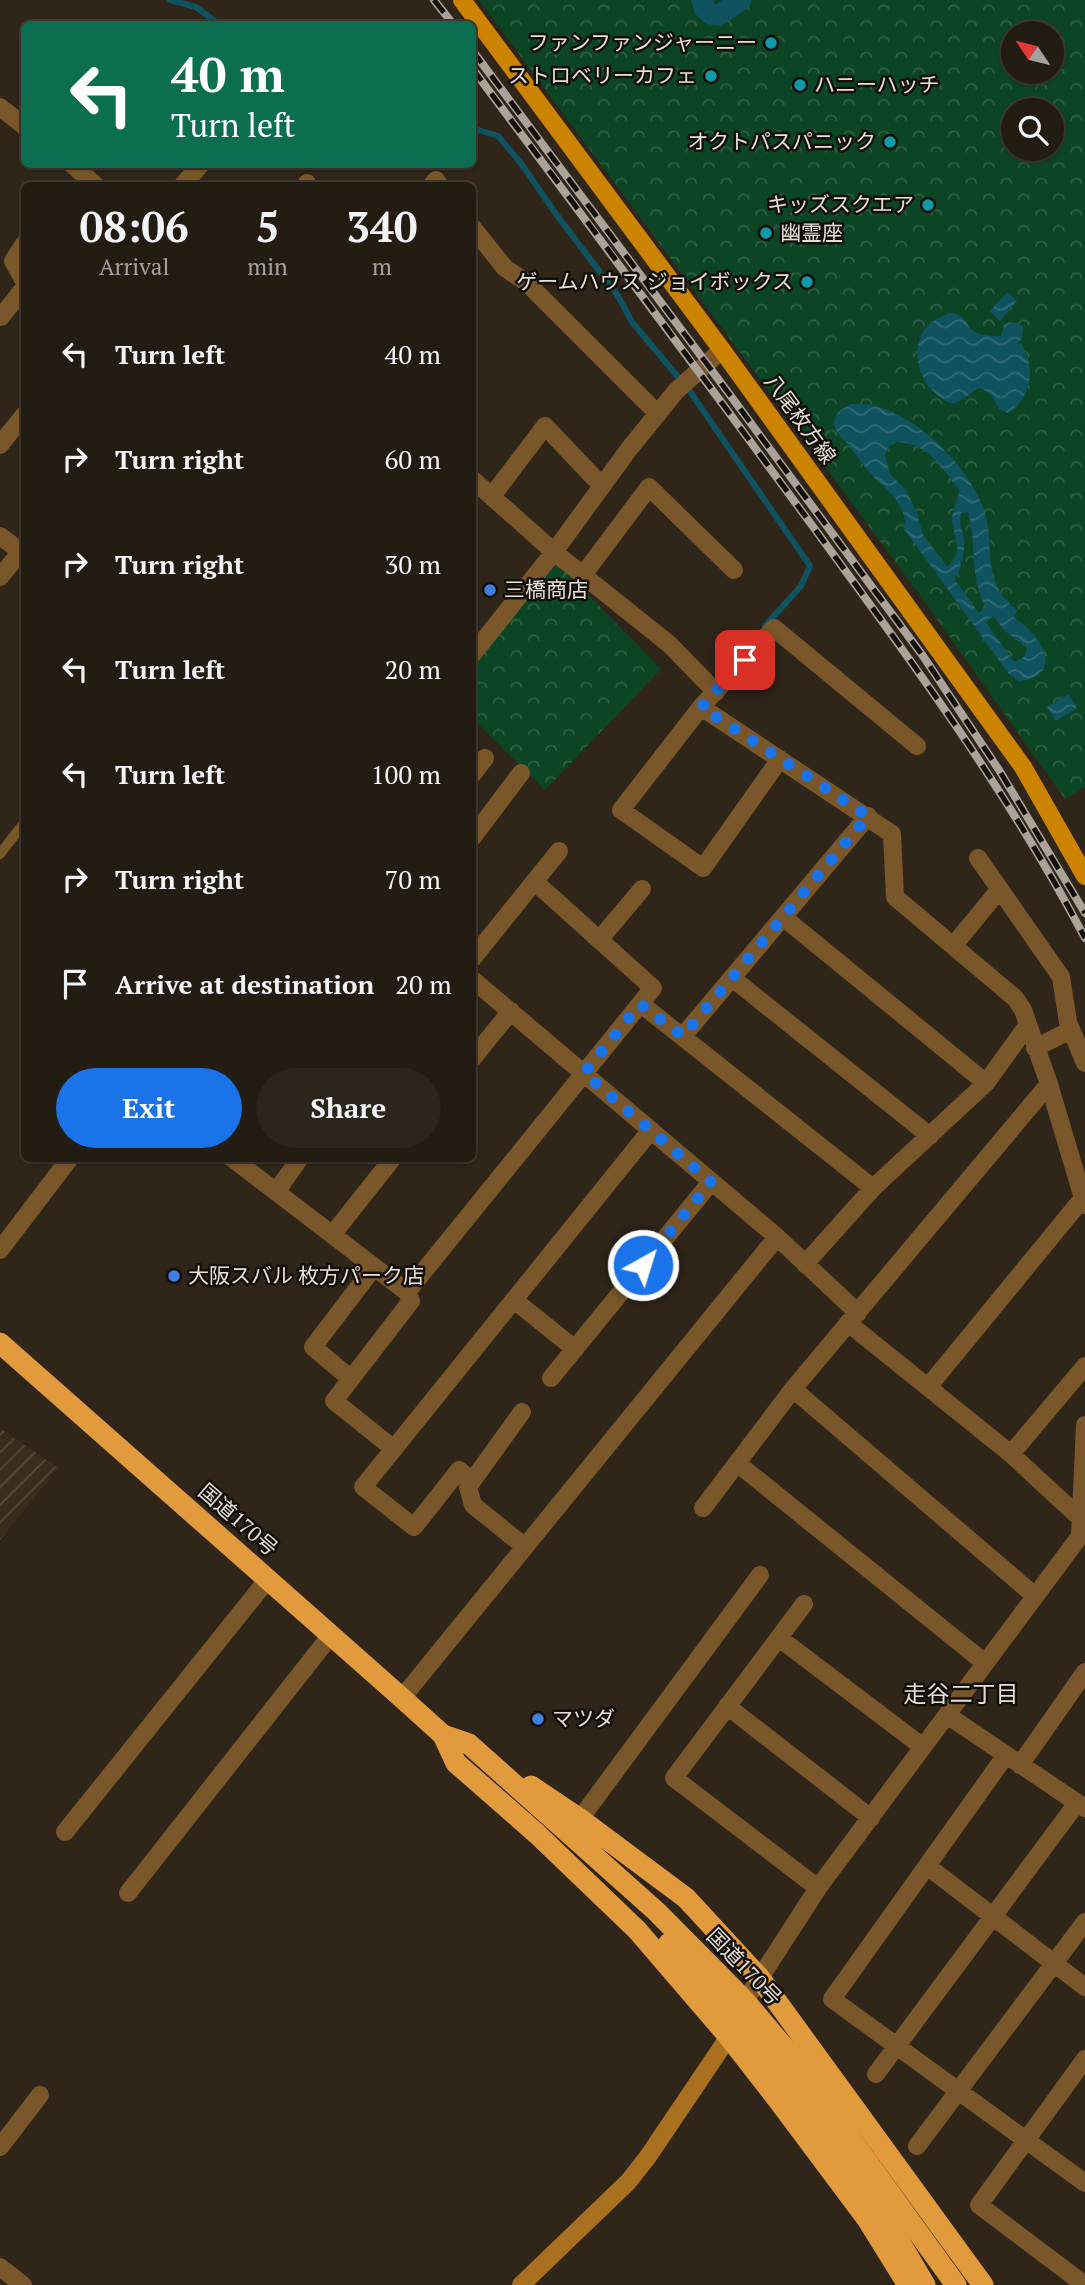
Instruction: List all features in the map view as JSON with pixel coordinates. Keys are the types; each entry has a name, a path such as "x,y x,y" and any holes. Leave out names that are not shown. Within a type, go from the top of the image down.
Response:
{"highway":[{"name":"国道170号","path":"0,1343 443,1735 469,1744 657,1912 745,2001 788,2052 956,2285"},
{"name":"国道170号","path":"443,1735 456,1763 537,1834 637,1930 733,2030 867,2219 908,2285"},
{"path":"469,1744 580,1819 686,1898 760,1977 983,2285"},
{"path":"582,1845 592,1862 707,1985 733,2030 843,2157 881,2211 925,2285"}],"main road":[{"name":"八尾枚方線","path":"462,0 723,350 1023,767 1085,876"}],"street":[{"path":"0,107 21,124"},
{"path":"185,182 198,168"},
{"path":"72,174 88,182"},
{"path":"476,232 505,268 526,282 658,414"},
{"path":"21,248 12,261 21,276"},
{"path":"1,317 21,293"},
{"path":"476,650 676,391 723,350"},
{"path":"0,445 21,419"},
{"path":"492,496 545,426 602,486"},
{"path":"476,482 554,552 669,644 716,692"},
{"path":"583,575 649,487 734,570"},
{"path":"0,536 21,549"},
{"path":"0,577 21,554"},
{"path":"780,760 703,868 621,810 701,707 774,628 917,747"},
{"path":"701,707 892,834 895,897 1015,998 1023,1010 1049,1084 1084,1202 928,1387"},
{"path":"476,770 485,758"},
{"path":"476,827 521,773"},
{"path":"683,1036 868,816"},
{"path":"476,954 559,851"},
{"path":"978,858 1061,977 1068,1022 1085,1063"},
{"path":"407,1292 653,988 535,882"},
{"path":"599,940 642,889"},
{"path":"954,946 1000,889"},
{"path":"783,917 986,1083"},
{"path":"732,978 930,1136"},
{"path":"476,982 777,1237 853,1318 928,1387 1082,1513"},
{"path":"640,1004 873,1188"},
{"path":"476,1054 511,1011"},
{"path":"805,1264 873,1188 986,1083 1027,1026"},
{"path":"1035,1048 1072,1030"},
{"path":"703,1508 793,1389 1049,1084"},
{"path":"471,1479 459,1470 414,1527 363,1487 651,1130"},
{"path":"0,1250 67,1162"},
{"path":"237,1162 407,1292 411,1301 334,1401 394,1448"},
{"path":"276,1192 297,1162"},
{"path":"332,1235 390,1162"},
{"path":"551,1378 711,1182"},
{"path":"402,1698 777,1237"},
{"path":"351,1379 313,1347 374,1267"},
{"path":"514,1300 575,1349"},
{"path":"1011,1454 1085,1366"},
{"path":"793,1389 1035,1596"},
{"path":"522,1412 471,1479 468,1487 473,1505 525,1547"},
{"path":"745,2001 818,1888 1035,1596 1083,1538 1085,1424"},
{"path":"737,1463 985,1663"},
{"path":"580,1819 761,1575"},
{"path":"65,1832 268,1579"},
{"path":"804,1604 674,1778 818,1888"},
{"path":"128,1893 331,1635"},
{"path":"779,1638 923,1747"},
{"path":"1085,1672 927,1866 832,1998 1085,2183"},
{"path":"727,1706 871,1818"},
{"path":"876,2074 993,1916 1081,1806 947,1715"},
{"path":"927,1866 1085,1987"},
{"path":"917,2146 1085,1922"},
{"path":"521,2285 628,2182 733,2030"},
{"path":"1085,2059 979,2205 1085,2285"},
{"path":"0,2147 40,2095"},
{"path":"0,2267 23,2285"}],"lane":[{"path":"0,854 21,827"}],"shaded area":[{"path":"0,1428 58,1468 0,1540"}],"green space":[{"path":"479,0 1085,0 1085,787 1065,799 911,583"},
{"path":"557,563 661,669 545,790 476,722 476,666 497,635"}],"water":[{"path":"1007,292 1017,301 1000,321 990,311"},
{"path":"949,313 960,316 973,330 983,335 1001,336 1004,325 1010,322 1019,323 1023,327 1022,338 1017,344 1021,343 1026,352 1030,381 1023,398 1008,413 999,409 992,396 979,388 955,403 947,402 933,391 922,375 917,355 921,336 931,323"},
{"path":"851,404 871,405 911,423 948,453 963,471 983,507 997,586 1017,610 1014,618 1033,633 1044,653 1042,671 1034,677 1019,681 1009,674 904,529 905,519 898,503 836,431 836,416","holes":["897,442 918,447 926,452 959,490 952,518 957,549 947,567 922,533 917,512 905,489 890,474 885,455 889,446","968,512 977,584 986,607 979,613 955,580 964,551 961,513","993,616 1005,631 1027,648 1024,657 1014,662 986,622"]},
{"path":"1069,694 1077,708 1056,721 1047,707"}],"waterway":[{"path":"170,0 196,7 215,21"},
{"path":"702,0 704,8 711,14 719,15 741,0"},
{"path":"476,129 498,136 520,162 618,296 632,322 689,390 810,566 801,586 765,626"}],"railway":[{"path":"434,0 451,21"},
{"path":"476,55 923,656 999,770 1085,913"},
{"path":"476,73 922,678 1024,831 1085,938"}],"place":[{"name":"ファンファンジャーニー","path":"771,43"},
{"name":"ストロベリーカフェ","path":"711,76"},
{"name":"ハニーハッチ","path":"800,85"},
{"name":"オクトパスパニック","path":"890,142"},
{"name":"キッズスクエア","path":"928,205"},
{"name":"幽霊座","path":"766,233"},
{"name":"ゲームハウス ジョイボックス","path":"807,282"},
{"name":"三橋商店","path":"490,590"},
{"name":"大阪スバル 枚方パーク店","path":"174,1276"},
{"name":"マツダ","path":"538,1719"}],"district":[{"name":"走谷二丁目","path":"961,1694"}],"route":[{"path":"643,1265 711,1182 584,1073 640,1004 683,1036 868,816 701,707 745,660"}]}
